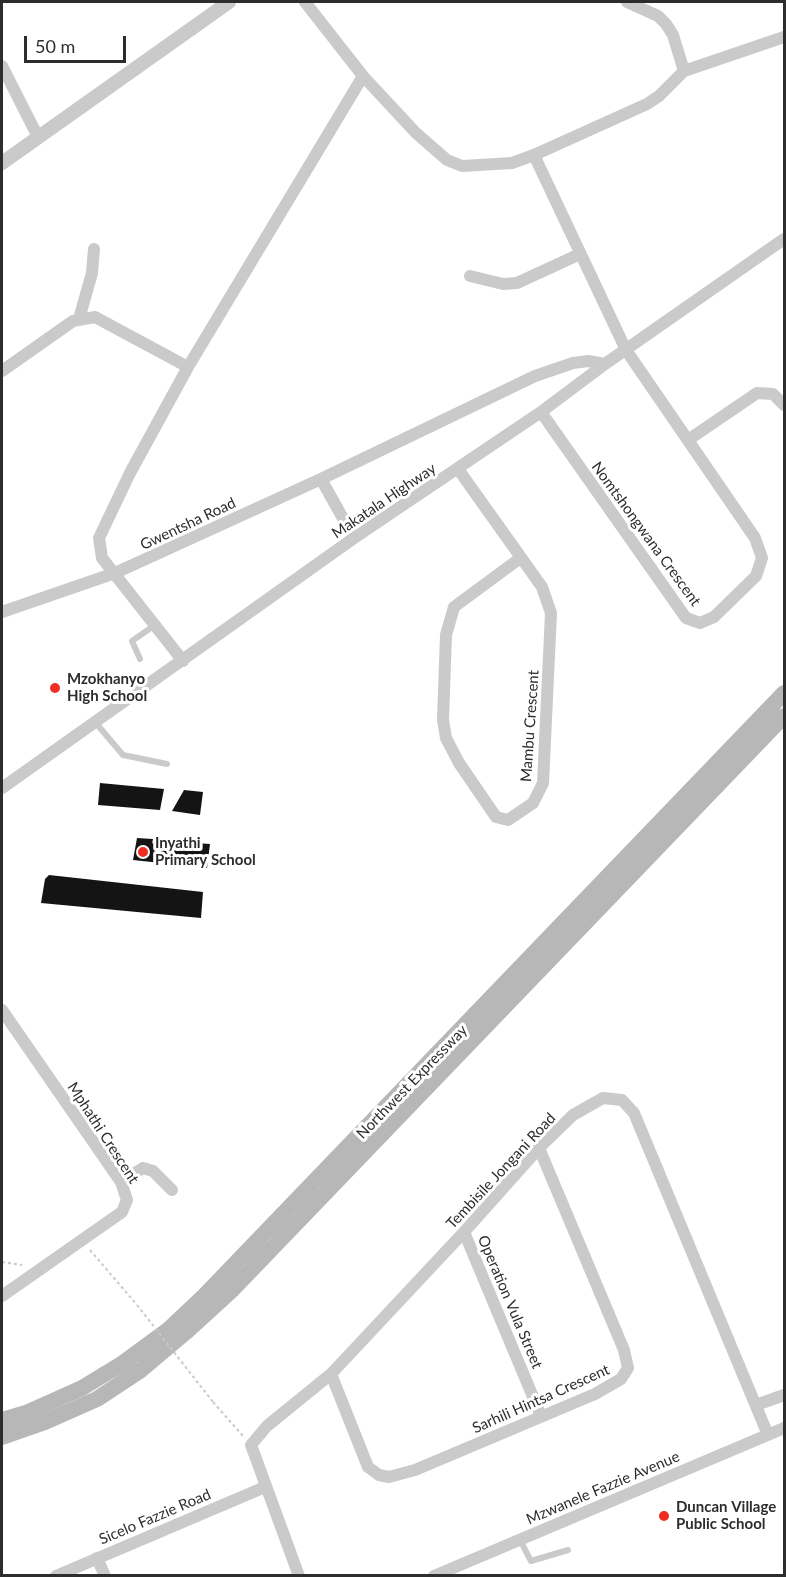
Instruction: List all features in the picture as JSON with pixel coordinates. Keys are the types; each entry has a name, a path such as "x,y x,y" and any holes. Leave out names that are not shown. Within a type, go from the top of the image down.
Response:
{"main road":[{"name":"Northwest Expressway","path":"2,1420 26,1413 82,1388 115,1368 168,1330 204,1296 784,693"},
{"name":"Northwest Expressway","path":"2,1437 45,1422 97,1399 141,1370 233,1289 784,716"}],"street":[{"path":"2,163 228,2"},
{"path":"305,2 363,76 416,133 447,160 462,166 512,163 534,155 647,104 659,96 684,71 784,37"},
{"path":"627,2 658,16 666,24 673,35 684,71"},
{"path":"2,66 38,137"},
{"path":"183,660 99,552 99,538 130,473 188,367 363,76"},
{"name":"Nomtshongwana Crescent","path":"534,155 626,350 755,537 762,558 756,576 714,617 700,623 686,618 542,412"},
{"name":"Makatala Highway","path":"2,788 354,538 542,412 605,364 784,239"},
{"path":"79,319 92,273 94,249"},
{"path":"470,276 503,284 517,284 580,254"},
{"path":"2,371 79,319 95,317 105,320 188,367"},
{"name":"Gwentsha Road","path":"2,612 115,573 321,479 535,376 573,363 588,361 605,364"},
{"path":"688,440 757,393 772,394 784,405"},
{"name":"Mambu Crescent","path":"458,469 519,559 542,587 551,613 543,783 533,803 508,820 496,817 459,763 446,738 443,720 446,635 453,607 519,559"},
{"path":"321,479 354,538"},
{"name":"Mphathi Crescent","path":"2,1010 127,1194 126,1207 82,1241 2,1296"},
{"name":"Tembisile Jongani Road","path":"251,1445 267,1426 331,1374 465,1232 539,1148 573,1115 603,1098 613,1097 628,1105 640,1127 768,1435"},
{"name":"Sarhili Hintsa Crescent","path":"331,1374 363,1458 373,1472 379,1475 398,1476 614,1385 626,1373 628,1362 539,1148"},
{"path":"121,1182 143,1168 153,1171 172,1190"},
{"name":"Operation Vula Street","path":"465,1232 542,1416"},
{"path":"756,1405 784,1395"},
{"name":"Mzwanele Fazzie Avenue","path":"434,1575 784,1428"},
{"path":"251,1445 299,1575"},
{"name":"Sicelo Fazzie Road","path":"56,1575 265,1487"},
{"path":"97,1558 105,1575"}],"lane":[{"path":"140,659 132,641 155,625"},
{"path":"95,722 123,755 167,764"},
{"path":"519,1539 529,1560 568,1550"}],"path":[{"path":"82,1241 137,1305 213,1402 251,1445"}],"building":[{"name":"Inyathi Primary School","path":"100,783 164,789 160,810 98,805"},
{"name":"Inyathi Primary School","path":"184,790 203,792 200,815 172,811"},
{"path":"137,838 153,839 152,844 155,840 210,844 207,868 133,860"},
{"name":"Inyathi Primary School","path":"49,875 203,892 201,918 41,903 45,879"}],"place":[{"name":"Mzokhanyo High School","path":"55,688"},
{"name":"Inyathi Primary School","path":"143,852"},
{"name":"Duncan Village Public School","path":"664,1516"}]}
